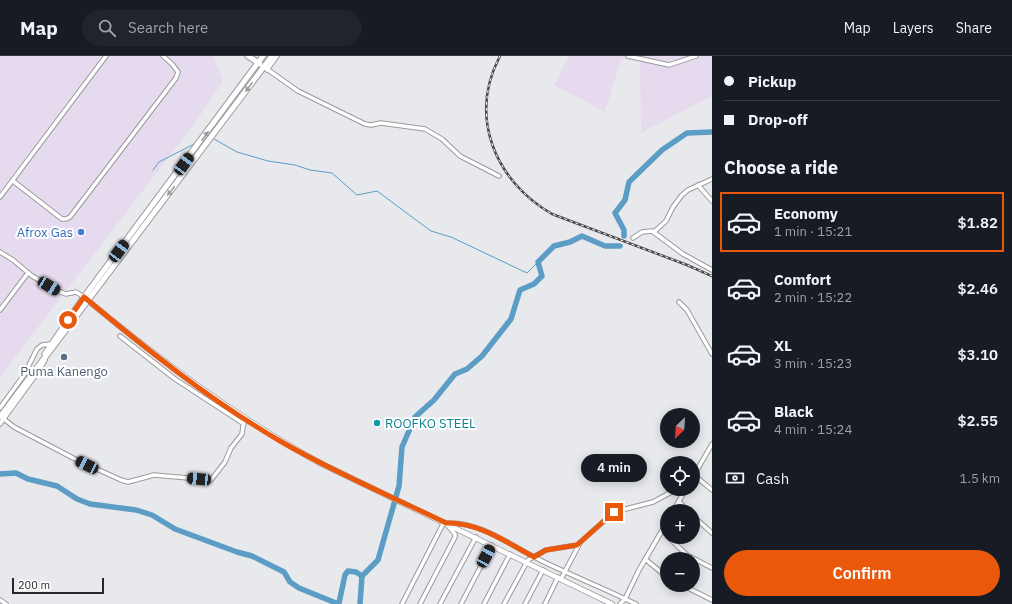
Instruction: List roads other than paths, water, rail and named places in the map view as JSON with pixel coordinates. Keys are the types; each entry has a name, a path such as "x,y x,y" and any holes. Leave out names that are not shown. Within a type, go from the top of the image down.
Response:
{"highway":[{"path":"2,418 86,299 263,56"},
{"path":"44,358 51,344 265,68 272,56"},
{"path":"252,57 265,68"}],"main road":[{"path":"86,299 193,383 244,419 322,464 476,537 612,604"}],"street":[{"path":"0,197 106,56"},
{"path":"12,181 62,218 66,219 70,217 176,78 178,72 176,68 163,56"},
{"path":"278,56 265,68 298,91 365,124 371,125 381,123 425,129 442,139 460,156 499,176"},
{"path":"628,56 669,65 696,56"},
{"path":"654,232 666,221 673,207 682,195 698,185 712,180"},
{"path":"698,185 712,201"},
{"path":"633,238 644,231 654,232 683,254 712,270"},
{"path":"0,252 13,260 28,273 62,293 76,292 86,299"},
{"path":"0,310 28,273"},
{"path":"679,302 687,310 712,354"},
{"path":"120,336 135,346 175,379 244,424"},
{"path":"0,408 24,375 37,348 42,345 51,344"},
{"path":"0,424 2,418 14,427 75,459 113,478 128,482 154,475 211,480 225,462 231,448 240,437 244,419"},
{"path":"700,465 712,445"},
{"path":"700,481 712,490"},
{"path":"504,604 526,562 546,550 573,546 581,542 614,512 653,502 664,496"},
{"path":"677,504 682,496"},
{"path":"445,523 456,522 488,532 534,557 636,604"},
{"path":"700,522 712,533"},
{"path":"402,604 445,523"},
{"path":"420,604 455,537 455,534 445,523"},
{"path":"620,604 625,599 660,533"},
{"path":"440,604 476,537"},
{"path":"545,604 581,542"},
{"path":"676,544 687,555 712,568"},
{"path":"461,604 492,545"},
{"path":"484,604 510,554"},
{"path":"645,559 660,571"},
{"path":"525,604 543,570"},
{"path":"696,592 712,600"},
{"path":"0,600 6,604"}],"waterway":[{"path":"624,236 624,230 615,213 625,200 629,182 662,150 687,133 712,132"},
{"path":"214,139 237,152 268,161 332,173 357,195 377,191 431,231 451,237 527,273 538,262"},
{"path":"153,170 159,162 194,144"},
{"path":"360,604 362,576 378,560 399,486 402,447 415,417 434,400 455,374 467,369 482,356 511,319 520,290 534,284 542,276 538,262 554,246 570,242 582,236 605,246 620,246"},
{"path":"0,474 16,473 28,479 57,486 77,499 90,504 136,510 152,515 175,529 252,556 284,572 290,582 299,588 336,603 339,603 345,575 348,571 356,572 362,576"}],"railway":[{"path":"500,56 491,79 487,102 487,124 493,146 502,166 515,184 532,200 552,214 687,265 712,276"}],"place":[{"name":"Afrox Gas","path":"81,232"},
{"name":"Puma Kanengo","path":"64,357"},
{"name":"ROOFKO STEEL","path":"377,423"}]}
